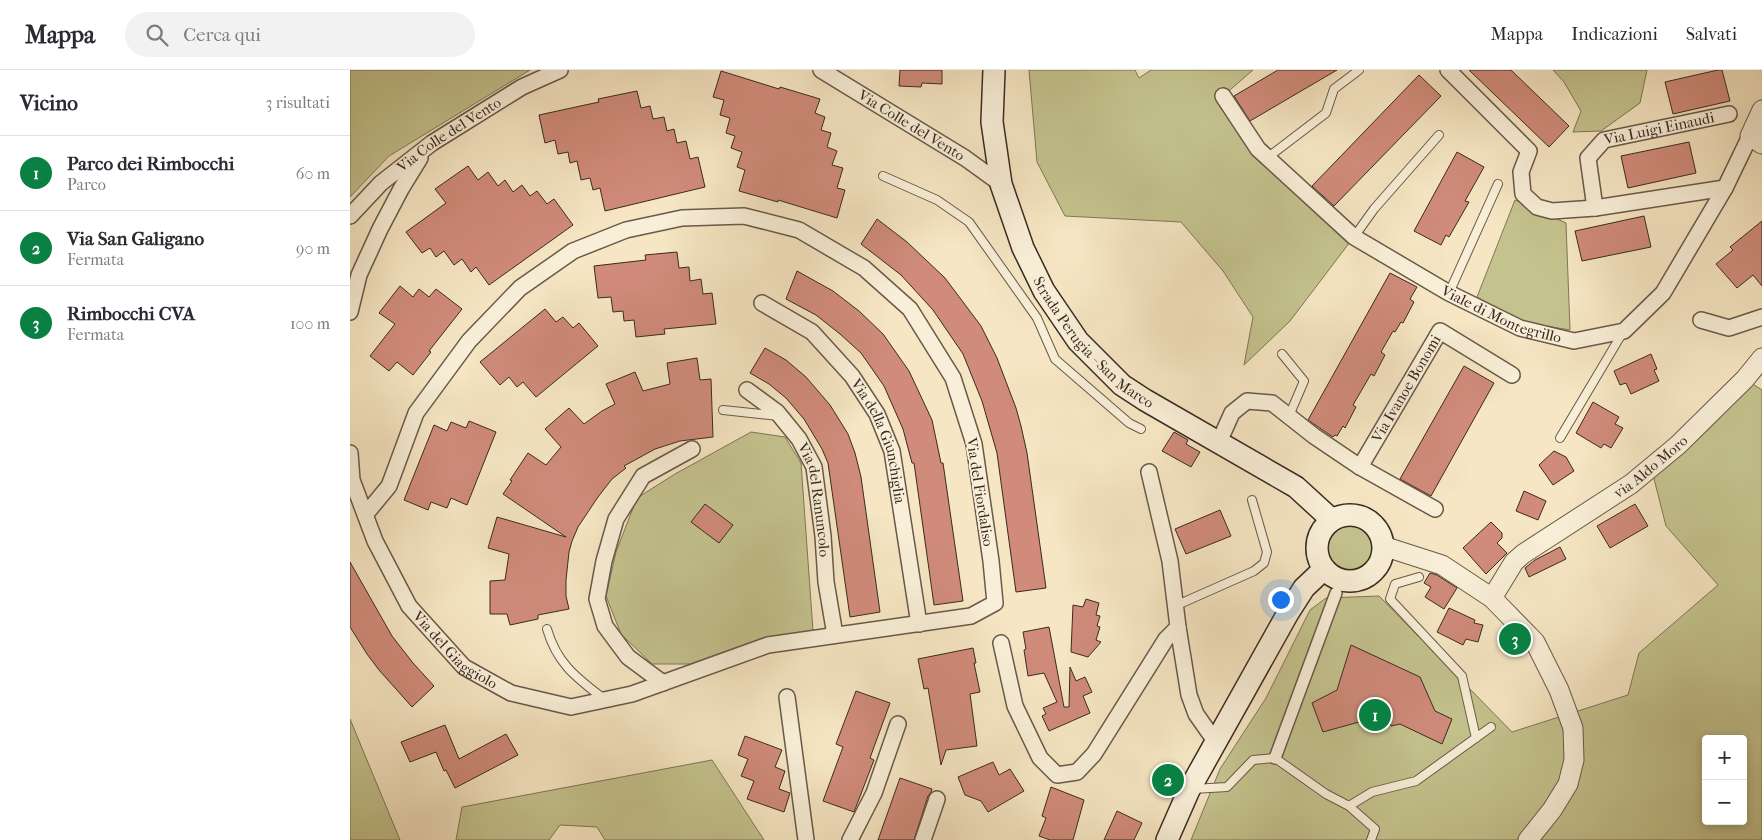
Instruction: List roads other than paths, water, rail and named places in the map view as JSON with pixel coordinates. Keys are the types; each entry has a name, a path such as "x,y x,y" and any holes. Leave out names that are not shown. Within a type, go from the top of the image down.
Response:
{"main road":[{"name":"Strada Perugia - San Marco","path":"994,70 992,122 1001,184 1023,248 1044,291 1078,341 1122,385 1296,487 1332,520"},
{"path":"1354,515 1365,519 1374,526 1380,535 1383,546 1378,566 1371,573 1352,581 1332,576 1324,569 1319,559 1318,543 1324,528 1332,520 1343,516 1354,515"},
{"path":"1167,840 1189,790 1215,741 1288,613 1304,588 1324,569"}],"street":[{"name":"Via Colle del Vento","path":"350,216 381,183 427,148 522,87 560,70"},
{"name":"Via Colle del Vento","path":"821,70 964,158 1001,184"},
{"path":"1448,70 1529,151 1521,172 1523,194 1537,207 1552,211 1594,208 1725,188"},
{"name":"Viale di Montegrillo","path":"1223,96 1258,149 1354,237 1449,293 1520,328 1574,341 1624,331"},
{"path":"1624,331 1662,293 1756,140 1762,110"},
{"name":"Via Luigi Einaudi","path":"1594,208 1588,158 1604,140 1729,114"},
{"path":"350,312 359,275 380,229 400,189 427,148"},
{"name":"Via del Fiordaliso","path":"365,515 389,486 416,413 470,341 520,288 573,251 626,230 682,218 744,216 797,229 864,268 910,308 953,378 974,444 991,561 995,603 971,616 919,624"},
{"name":"Via della Giunchiglia","path":"762,303 812,332 852,376 877,414 892,451 919,624"},
{"path":"1701,320 1729,328 1762,317"},
{"name":"Via Ivanoe Bonomi","path":"1360,467 1440,331 1512,375"},
{"name":"via Aldo Moro","path":"1492,598 1508,571 1523,554 1631,484 1678,445 1745,379 1762,358"},
{"name":"Via del Ranuncolo","path":"747,390 781,416 799,439 814,467 823,536 826,582 835,635"},
{"path":"1219,442 1232,413 1247,400 1272,403 1314,436 1360,467 1435,509"},
{"path":"663,683 628,657 605,626 597,600 604,561 616,519 643,476 692,449"},
{"name":"Via del Giaggiolo","path":"350,453 352,480 375,541 409,606 464,667 511,694 571,707 632,694 768,645 919,624"},
{"path":"1149,472 1170,560 1189,695 1196,714 1215,741"},
{"path":"1383,546 1442,565 1492,598 1535,642 1558,690 1573,728 1574,760 1568,784 1552,810 1528,840"},
{"path":"1275,758 1336,593"},
{"path":"1001,643 1015,706 1040,758 1057,775 1078,772 1094,754 1166,638 1178,627"},
{"path":"787,697 806,840"},
{"path":"850,840 874,793 898,724"},
{"path":"923,840 937,799"}],"lane":[{"path":"1267,158 1326,113 1334,89 1359,70"},
{"path":"1354,237 1374,209 1439,135"},
{"path":"883,176 937,200 969,222 1037,318 1055,359 1129,424 1141,429"},
{"path":"1449,293 1498,184"},
{"path":"1560,438 1624,331"},
{"path":"1282,354 1304,381 1289,416"},
{"path":"722,410 781,416"},
{"path":"1175,606 1254,571 1264,563 1266,552 1252,500"},
{"path":"1419,577 1395,584 1390,599 1462,676 1476,738"},
{"path":"546,629 552,647 575,677 605,700"},
{"path":"1349,806 1372,792 1416,781 1491,727"},
{"path":"1189,790 1227,787 1253,760 1275,758 1326,794 1349,806 1375,828 1370,840"}],"place":[{"name":"Rimbocchi CVA","path":"1515,639"},
{"name":"Parco dei Rimbocchi","path":"1375,715"},
{"name":"Via San Galigano","path":"1168,780"}]}
